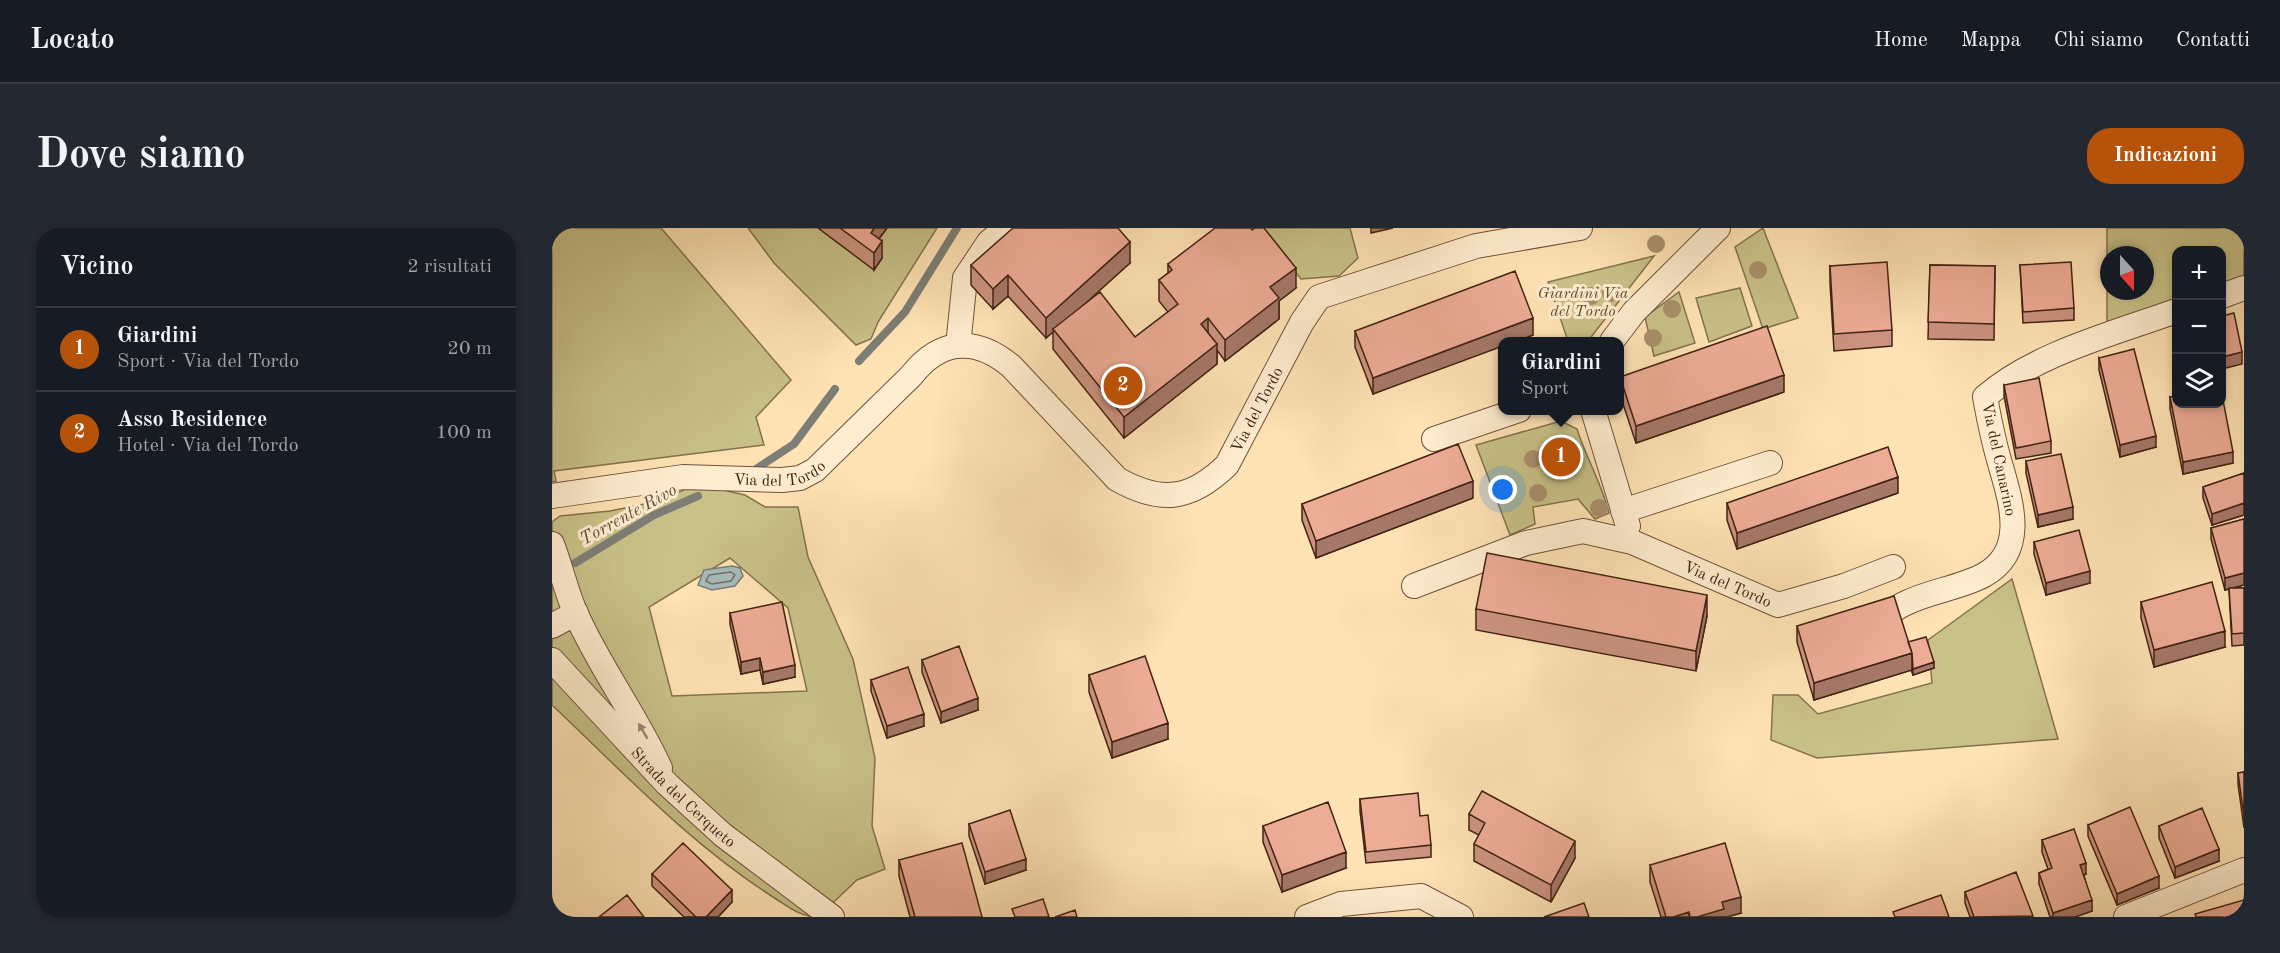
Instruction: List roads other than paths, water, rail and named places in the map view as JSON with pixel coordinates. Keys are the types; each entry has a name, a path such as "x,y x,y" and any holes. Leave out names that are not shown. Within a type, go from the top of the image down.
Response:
{"street":[{"path":"958,346 965,278 989,242 1006,228"},
{"name":"Via del Tordo","path":"552,496 683,477 782,480 800,478 815,470 911,376 923,361 939,351 958,346 977,346 996,353 1011,366 1117,479 1138,491 1154,495 1187,493 1209,482 1227,465 1302,322 1318,297 1476,246 1580,228"},
{"path":"1616,337 1634,312 1718,228"},
{"path":"2226,295 2244,288"},
{"name":"Via del Canarino","path":"1852,631 1884,620 1905,603 1984,575 2006,555 2012,543 2014,514 1990,427 1985,397 2005,380 2074,348 2172,312"},
{"path":"1434,439 1507,415"},
{"path":"1594,415 1632,542"},
{"path":"1623,511 1770,463"},
{"name":"Via del Tordo","path":"1414,586 1532,541 1583,531 1632,542 1778,605 1844,586 1893,567"},
{"path":"552,544 576,613 602,664 646,737 667,784"},
{"path":"552,626 576,613"},
{"name":"Strada del Cerqueto","path":"552,660 667,784 723,836 832,917"},
{"path":"2126,917 2244,870"},
{"path":"1307,917 1341,904 1421,896 1461,917"}],"water":[{"path":"732,566 740,568 743,576 735,586 712,590 698,585 704,570"}],"waterway":[{"name":"Torrente Rivo","path":"859,361 905,312 957,228"},
{"name":"Torrente Rivo","path":"756,469 794,444 835,389"},
{"name":"Torrente Rivo","path":"575,563 654,515 698,496"}],"place":[{"name":"Asso Residence","path":"1123,386"},
{"name":"Giardini","path":"1561,457"}],"park label":[{"name":"Giardini Via del Tordo","path":"1583,301"}]}
